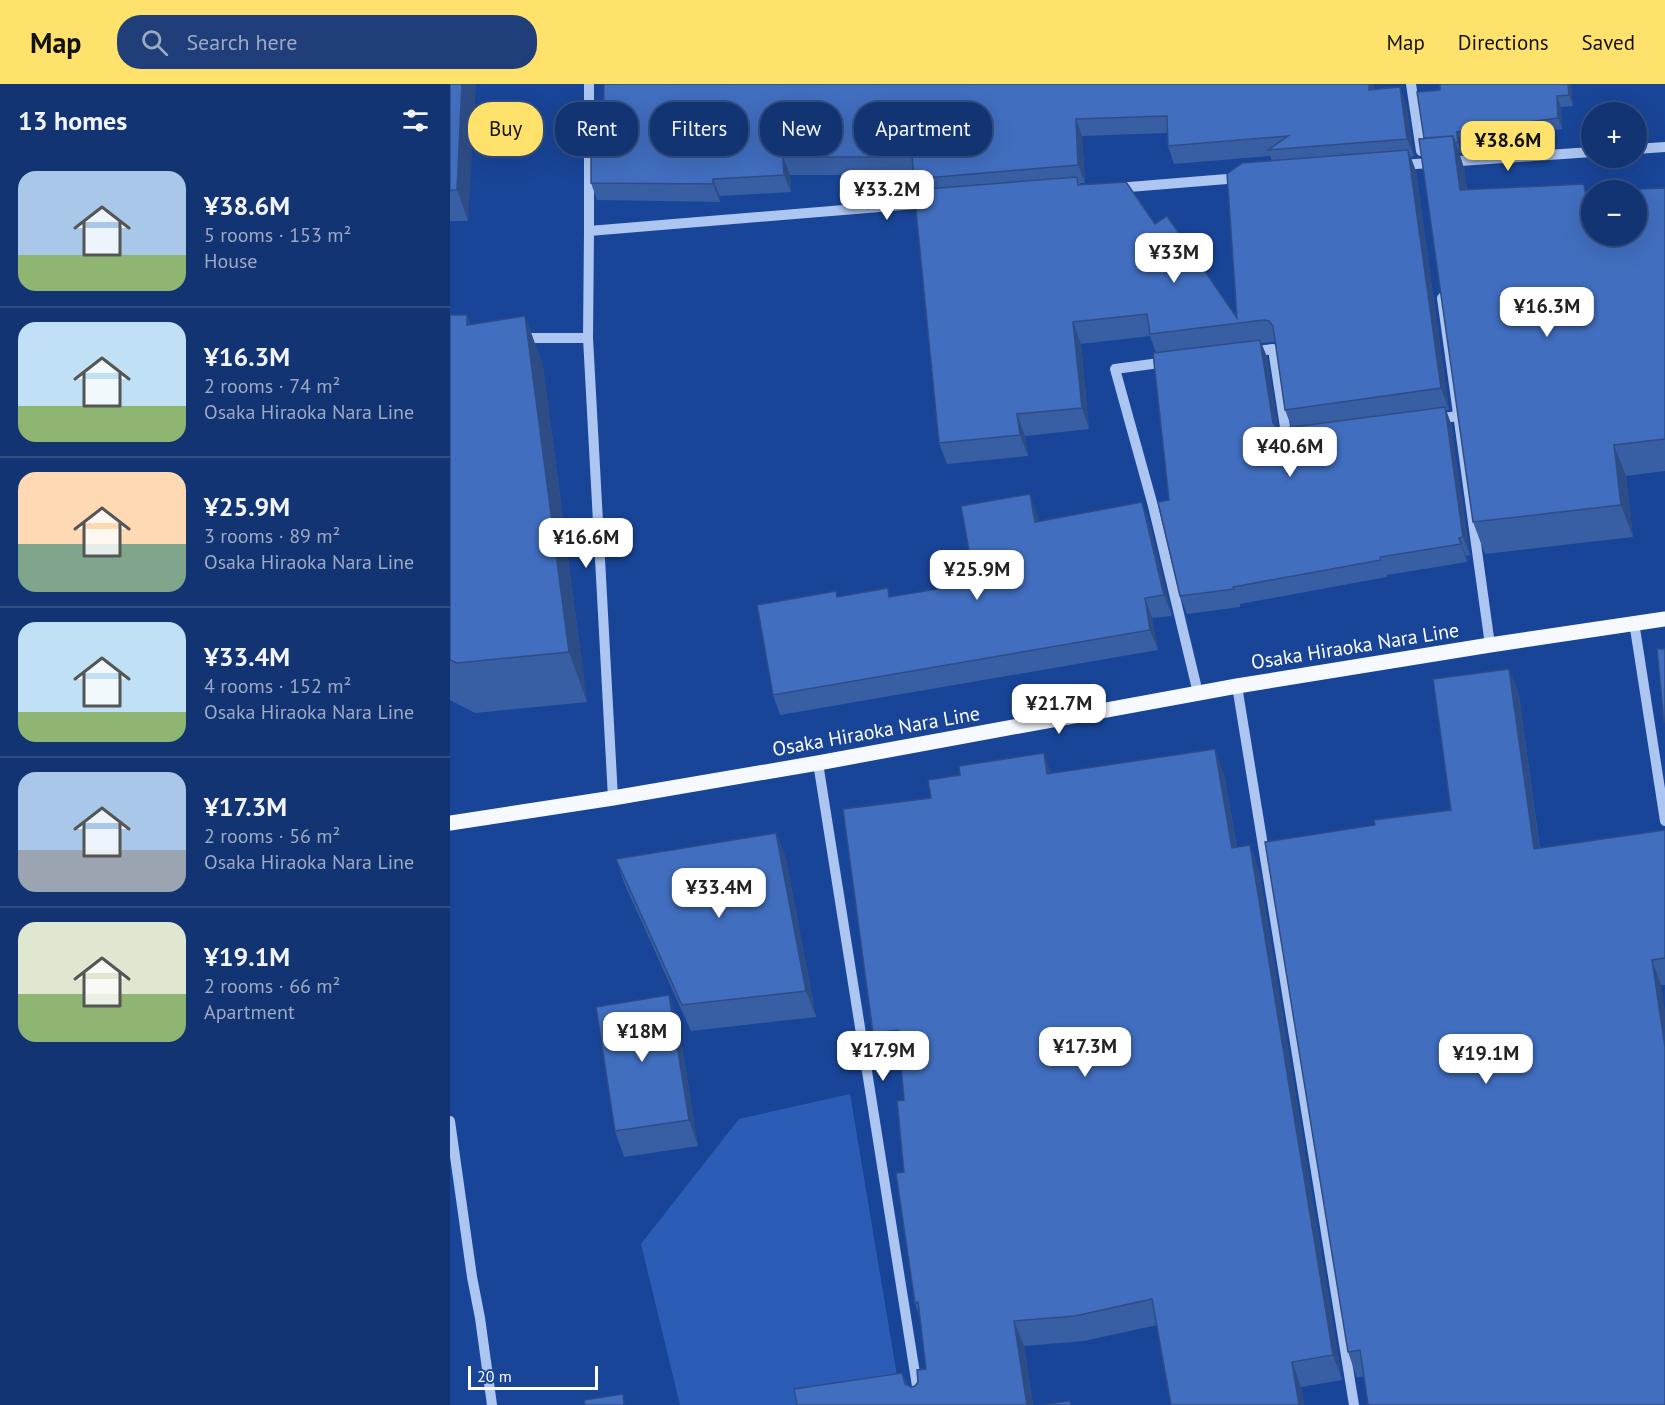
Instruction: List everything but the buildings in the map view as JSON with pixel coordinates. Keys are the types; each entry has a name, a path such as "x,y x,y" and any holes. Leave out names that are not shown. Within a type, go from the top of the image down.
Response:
{"main road":[{"name":"Osaka Hiraoka Nara Line","path":"450,823 818,763 1236,686 1634,622 1665,619"}],"street":[{"path":"590,84 588,338 613,798"},
{"path":"1412,84 1424,169"},
{"path":"1647,148 1665,147"},
{"path":"1388,166 1424,169 1581,153"},
{"path":"1102,189 1245,178"},
{"path":"590,231 935,203"},
{"path":"1441,290 1490,645"},
{"path":"507,338 588,338"},
{"path":"1239,354 1273,349 1287,440 1298,438"},
{"path":"1183,360 1115,369 1153,506 1198,693"},
{"path":"1424,421 1458,416"},
{"path":"1634,622 1665,821"},
{"path":"1236,686 1354,1405"},
{"path":"818,763 920,1405"},
{"path":"450,1121 492,1405"}],"shaded area":[{"path":"850,1094 900,1394 807,1405 680,1405 641,1244 739,1119"}]}
